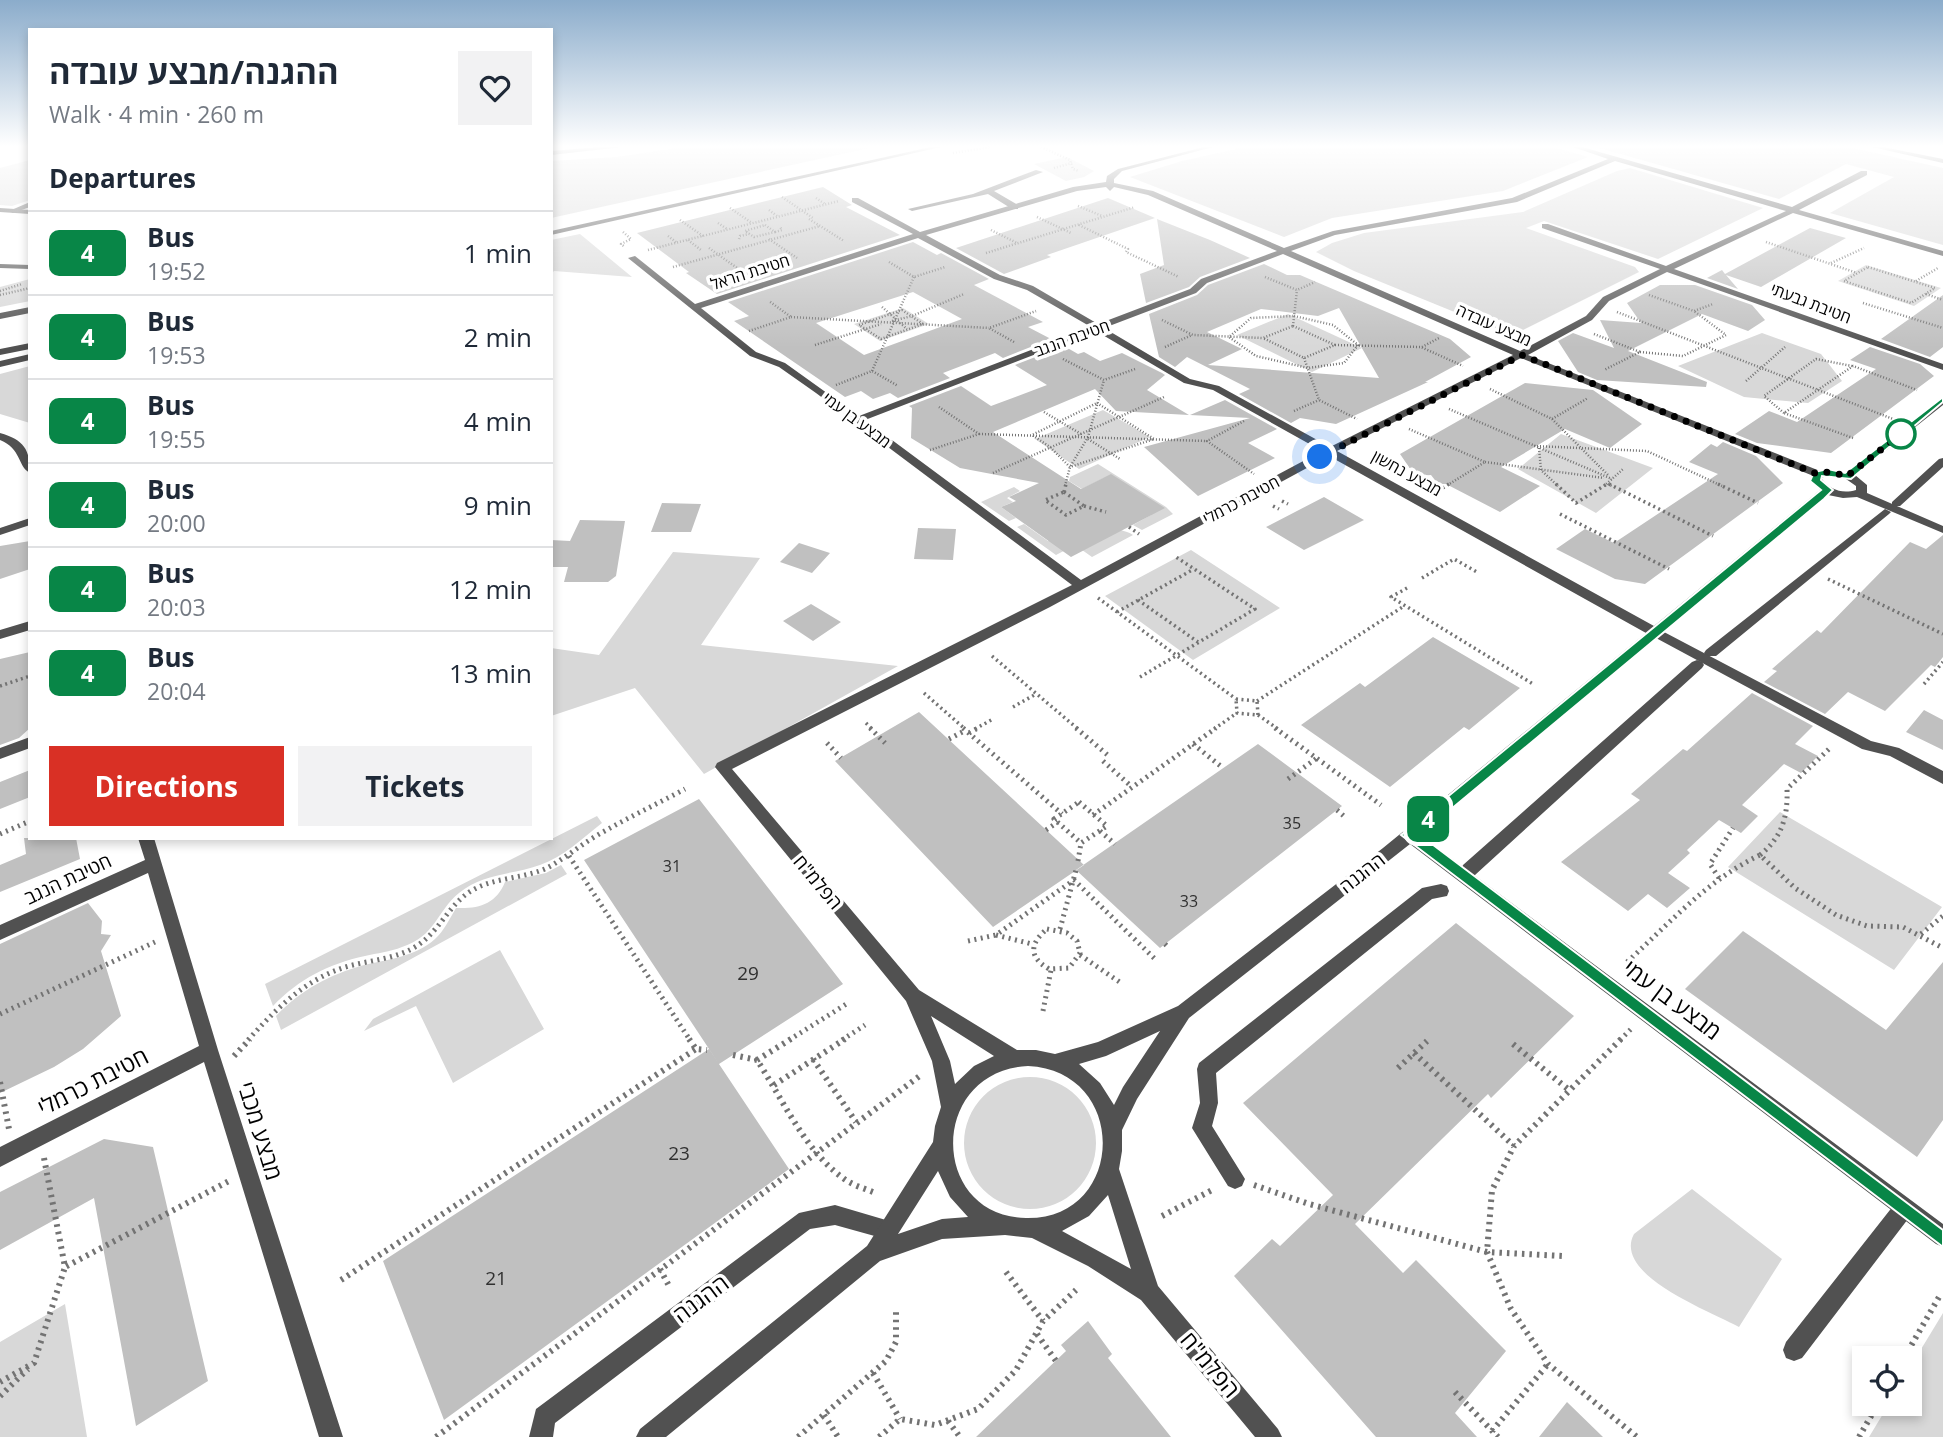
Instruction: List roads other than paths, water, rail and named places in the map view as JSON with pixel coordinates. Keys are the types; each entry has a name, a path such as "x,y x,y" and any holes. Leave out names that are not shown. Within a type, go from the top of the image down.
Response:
{"street":[{"path":"553,226 605,214"},
{"path":"553,233 636,214"},
{"name":"מבצע נחשון","path":"882,214 997,277 1030,288 1187,381 1216,388 1261,412 1654,632 1867,745 1894,752 1943,778"},
{"name":"חטיבת הראל","path":"695,307 752,284 990,214"},
{"name":"מבצע עובדה","path":"1200,214 1603,389 1817,474 1828,472 1847,476"},
{"name":"חטיבת הנגב","path":"857,420 1143,311 1285,250 1350,229 1439,214"},
{"name":"חטיבת כרמלי","path":"722,767 1080,585 1374,428 1522,355 1589,318 1606,299 1784,214"},
{"path":"1807,214 1943,254"},
{"name":"חטיבת גבעתי","path":"1545,226 1943,368"},
{"name":"מבצע בן עמי","path":"632,258 753,354 782,365 819,391 1080,585"},
{"path":"0,265 28,267"},
{"path":"0,316 28,310"},
{"path":"0,352 28,345"},
{"path":"0,364 28,357"},
{"path":"1859,494 1862,492 1861,485 1847,476 1943,400"},
{"path":"0,436 13,440 23,449 28,464"},
{"path":"1896,504 1943,461"},
{"path":"1817,474 1816,481 1828,490 1847,495 1859,494 1943,530"},
{"name":"ההגנה","path":"1053,1063 1100,1050 1184,1012 1409,835 1828,490"},
{"path":"1711,653 1885,512"},
{"path":"0,532 28,522"},
{"path":"0,635 28,626"},
{"path":"1469,870 1697,665"},
{"path":"0,754 28,743"},
{"name":"הפלמ\"ח","path":"722,767 913,996 941,1061 950,1106"},
{"name":"מבצע בן עמי","path":"1409,835 1943,1237"},
{"name":"מבצע מכבי","path":"147,840 209,1050 331,1437"},
{"name":"חטיבת הנגב","path":"0,933 154,863"},
{"path":"1235,1179 1202,1128 1209,1103 1206,1069 1428,893 1441,891"},
{"name":"הפלמ\"ח","path":"913,996 1014,1058"},
{"name":"ההגנה","path":"1112,1129 1130,1093 1184,1012"},
{"name":"חטיבת כרמלי","path":"7,1154 209,1050"},
{"path":"874,1253 942,1228 1006,1224 1033,1228 1059,1224 1094,1201 1110,1171 1114,1141 1101,1099 1084,1080 1053,1063 1039,1059 1014,1058 990,1065 969,1079 953,1097 944,1120 942,1146 948,1172 962,1195 982,1213 1006,1224"},
{"path":"648,1437 874,1253 942,1146"},
{"name":"הפלמ\"ח","path":"1110,1171 1149,1292"},
{"path":"1794,1350 1904,1208"},
{"name":"ההגנה","path":"541,1437 544,1417 806,1220 835,1215 889,1230"},
{"name":"הפלמ\"ח","path":"1033,1228 1095,1259 1149,1292 1270,1437"}]}
